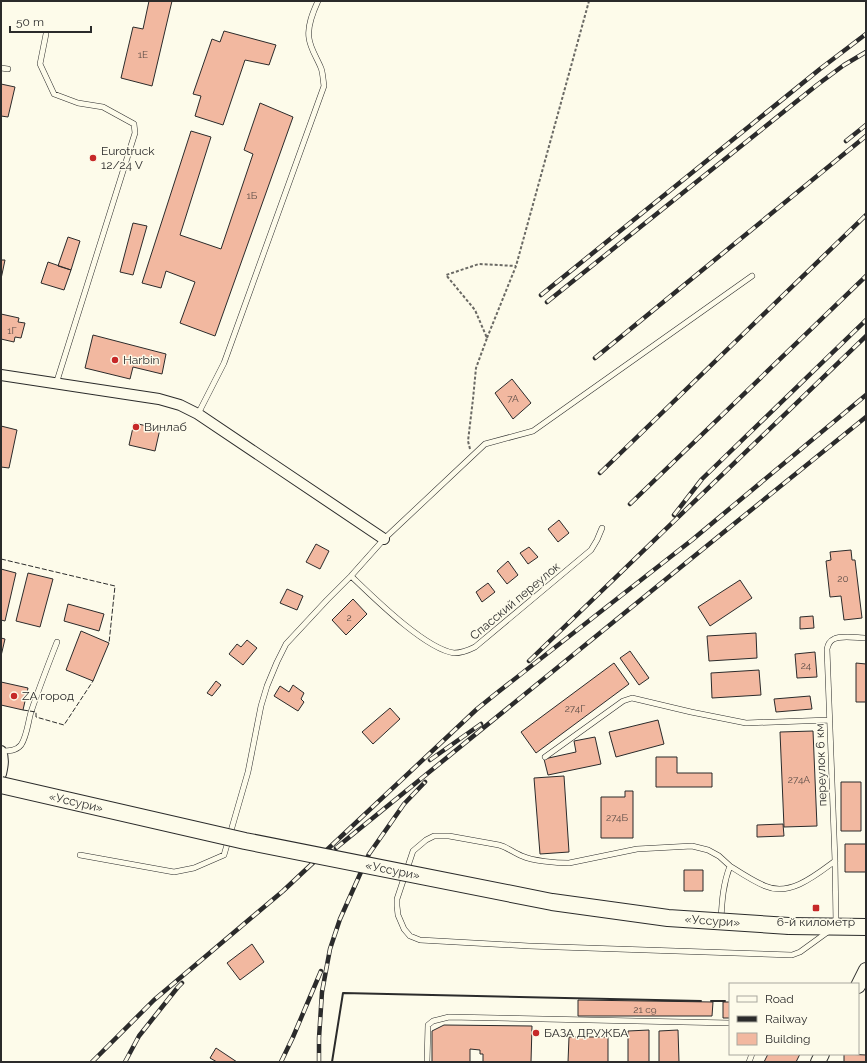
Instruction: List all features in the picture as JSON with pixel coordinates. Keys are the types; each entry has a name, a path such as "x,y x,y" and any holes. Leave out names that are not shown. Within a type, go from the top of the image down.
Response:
{"highway":[{"name":"«Уссури»","path":"1,786 245,841 552,902 668,918 789,926 866,927"}],"main road":[{"path":"859,984 866,970"}],"street":[{"path":"1,375 158,399 180,405 198,414 384,539"},
{"path":"1,751 4,758 4,765 1,774"}],"lane":[{"path":"198,414 224,363 324,86 321,69 309,38 309,27 318,1"},
{"path":"46,34 40,64 54,94 78,103 103,106 134,124 135,133 56,384"},
{"path":"1,68 8,69"},
{"path":"80,855 174,872 194,868 224,855 248,772 261,706 267,686 286,644 384,539 485,444 533,430 752,276"},
{"name":"Спасский переулок","path":"351,576 407,626 434,645 456,653 475,647 591,550 602,528"},
{"name":"переулок 6 км","path":"836,926 827,649 828,644 833,639 866,638"},
{"path":"1,751 16,749 21,744 57,642"},
{"path":"545,756 623,701 632,698 746,723 829,720"},
{"path":"835,861 810,879 793,887 778,889 766,887 730,866 719,856 708,850 692,846 638,849 569,863 559,863 529,859 499,845 450,836 434,836 426,840 413,851 397,899 398,914 404,929 410,936 420,940 529,946 792,955 800,952 836,926"},
{"path":"721,923 723,895 726,877 730,866"},
{"path":"427,1062 428,1026 433,1021 449,1017 729,1023"}],"path":[{"path":"472,456 468,441 476,368 516,266 589,1"},
{"path":"487,338 475,310 446,275 479,264 516,266"}],"building":[{"path":"149,1 172,1 152,86 121,78 133,27 143,29"},
{"path":"224,31 276,45 269,65 245,60 223,125 195,116 201,96 193,94 212,39 220,42"},
{"path":"1,84 15,87 8,117 1,116"},
{"path":"260,103 293,117 215,336 180,323 195,282 166,271 161,288 142,283 191,131 211,137 180,235 221,249 253,154 244,150"},
{"path":"133,223 147,226 133,275 120,272"},
{"path":"68,237 80,241 71,270 58,266"},
{"path":"1,260 5,260 1,279"},
{"path":"48,262 71,270 64,290 41,283"},
{"path":"1,314 19,318 18,322 25,323 21,338 15,337 14,342 1,339"},
{"path":"93,335 166,354 162,374 133,367 130,379 85,368"},
{"path":"512,379 531,403 513,419 495,393"},
{"path":"134,423 160,429 155,451 129,445"},
{"path":"1,426 17,430 9,468 1,467"},
{"path":"559,520 569,533 558,542 548,529"},
{"path":"316,544 329,551 320,569 306,562"},
{"path":"529,547 538,557 528,564 520,553"},
{"path":"851,550 852,560 855,560 862,618 844,620 841,596 830,597 826,561 831,560 830,552"},
{"path":"508,561 518,575 507,584 497,571"},
{"path":"1,569 16,573 5,621 1,620"},
{"path":"28,573 53,579 40,627 16,621"},
{"path":"740,580 752,598 710,626 698,607"},
{"path":"488,583 495,592 482,602 476,592"},
{"path":"287,589 303,596 297,610 280,603"},
{"path":"353,599 367,614 346,635 332,620"},
{"path":"68,604 104,614 99,631 64,621"},
{"path":"813,616 814,628 800,629 800,617"},
{"path":"81,631 109,643 93,681 66,670"},
{"path":"756,633 757,658 709,661 707,636"},
{"path":"1,638 5,639 1,656"},
{"path":"247,640 257,648 243,665 229,654 237,644 241,647"},
{"path":"630,651 649,678 639,685 620,658"},
{"path":"815,652 817,677 797,678 795,654"},
{"path":"614,663 629,684 536,753 521,732"},
{"path":"856,663 866,664 866,702 856,702"},
{"path":"759,670 761,695 712,698 711,673"},
{"path":"216,681 221,685 212,696 207,693"},
{"name":"ZA город","path":"1,682 28,688 23,710 1,705"},
{"path":"293,685 304,693 301,699 304,702 298,711 274,696 280,686 289,692"},
{"path":"810,696 812,709 776,712 774,699"},
{"path":"390,708 400,719 373,744 362,732"},
{"path":"658,720 664,744 616,757 609,732"},
{"path":"813,731 817,826 784,827 780,732"},
{"path":"595,737 601,764 548,775 544,759 576,752 574,741"},
{"path":"656,757 677,757 677,773 712,773 712,787 656,787"},
{"path":"564,776 569,852 540,854 534,778"},
{"path":"841,782 861,782 861,831 841,831"},
{"path":"625,791 633,791 633,838 601,838 601,797 625,797"},
{"path":"783,824 784,836 757,837 757,825"},
{"path":"845,844 866,844 866,872 845,872"},
{"path":"684,870 703,870 703,891 684,891"},
{"path":"252,944 264,962 240,980 227,963"},
{"path":"578,1000 713,1002 712,1016 578,1016"},
{"path":"723,1002 729,1002 729,1018 723,1018"},
{"path":"444,1025 532,1026 531,1062 483,1062 483,1054 480,1054 480,1050 470,1049 470,1062 432,1062 432,1031"},
{"path":"649,1030 649,1062 628,1062 628,1031"},
{"path":"678,1030 679,1062 659,1062 659,1031"},
{"path":"569,1037 608,1037 608,1062 568,1062"},
{"path":"216,1048 237,1062 217,1062 210,1058"},
{"path":"768,1055 800,1055 796,1062 764,1062"},
{"path":"844,1055 866,1055 866,1062 844,1062"}],"railway":[{"path":"541,295 820,69 866,34"},
{"path":"547,302 817,85 844,65 866,52"},
{"path":"846,141 866,125"},
{"path":"595,358 866,136"},
{"path":"600,473 866,215"},
{"path":"630,504 866,276"},
{"path":"674,515 702,479 866,320"},
{"path":"529,661 866,336"},
{"path":"92,1062 154,1000 283,891 477,709 692,540 866,395"},
{"path":"336,848 866,417"},
{"path":"430,760 481,724"},
{"path":"319,1062 322,992 330,949 340,919 369,854 404,804 425,782"},
{"path":"281,1062 321,971"},
{"path":"125,1062 139,1036 182,983"}],"fence":[{"path":"1,559 115,586 109,643"},
{"path":"23,710 36,712 36,717 64,725 93,681"}],"wall":[{"path":"332,1062 343,993 701,1001"},
{"path":"711,1001 725,1001"}],"place":[{"name":"Eurotruck 12/24 V","path":"93,158"},
{"name":"Harbin","path":"115,360"},
{"name":"Винлаб","path":"136,427"},
{"name":"ZA город","path":"14,696"},
{"name":"6-й километр","path":"816,908"},
{"name":"БАЗА ДРУЖБА","path":"536,1033"}]}
